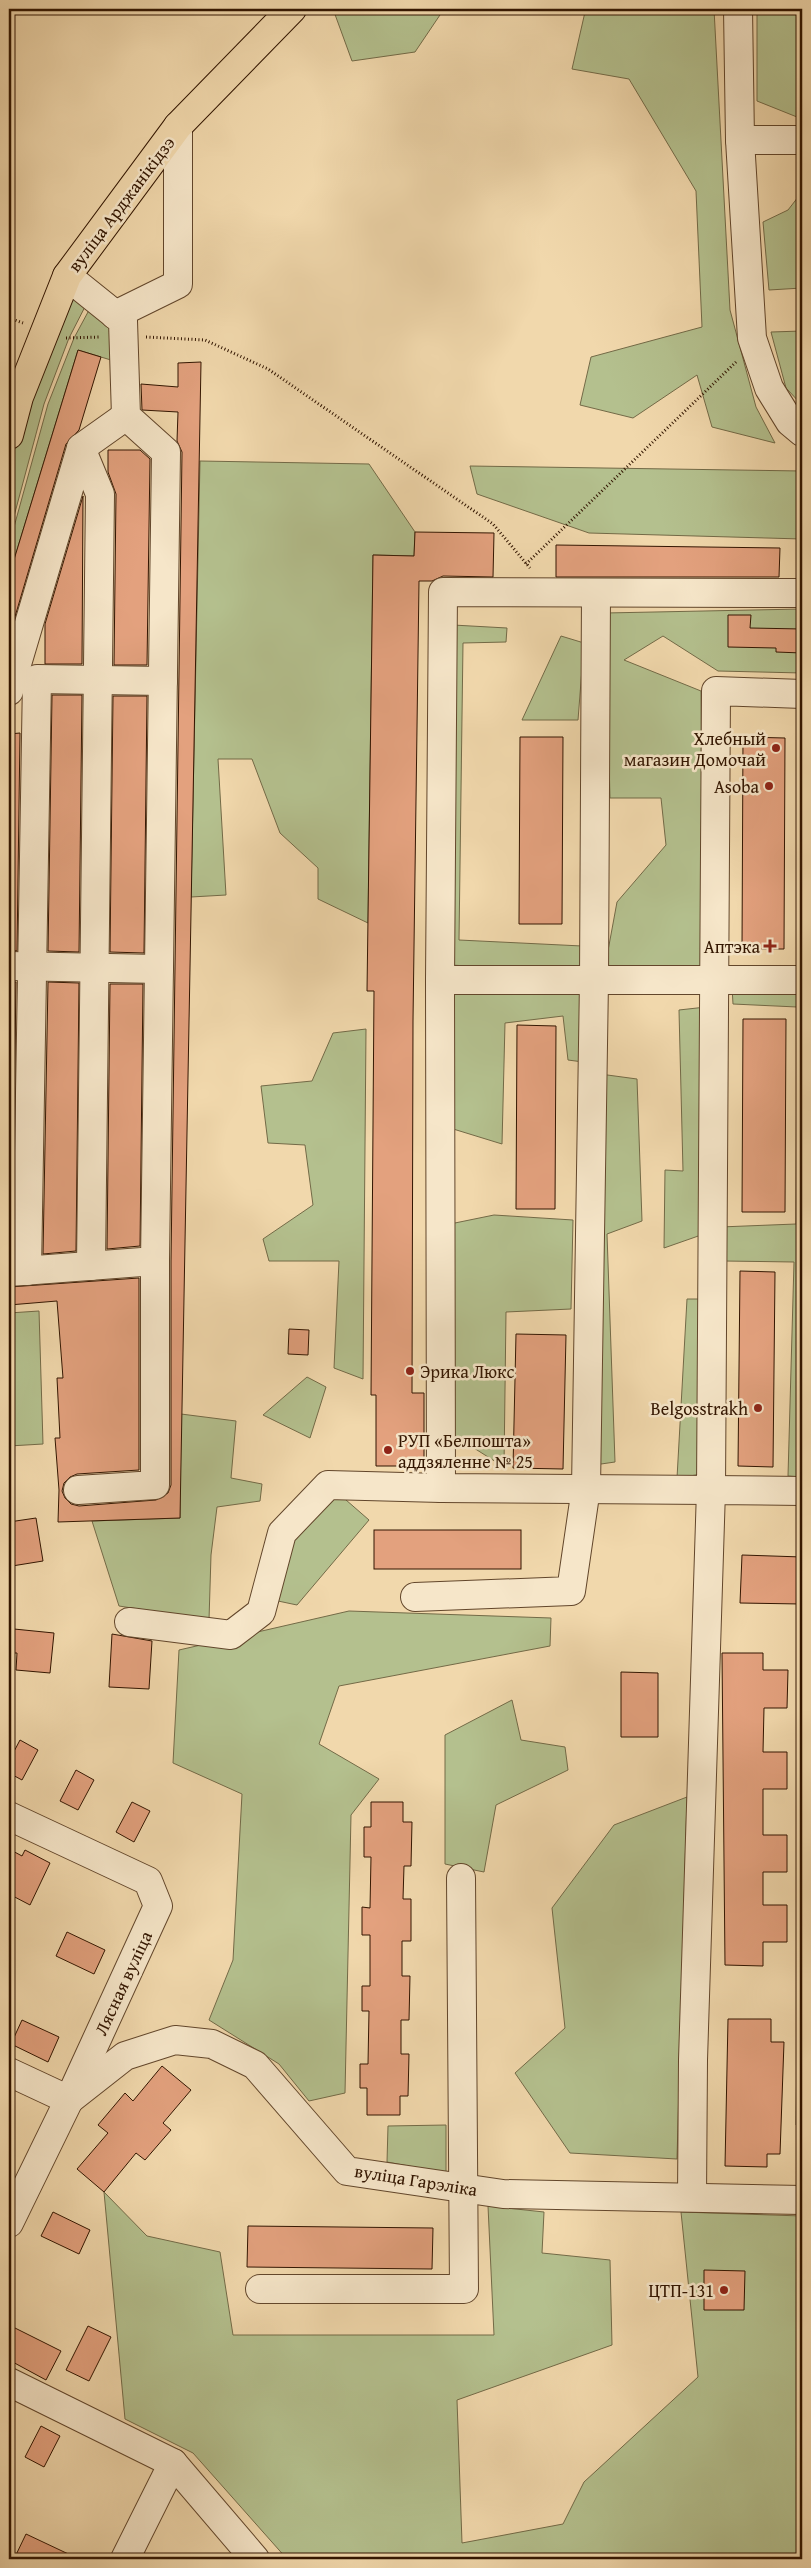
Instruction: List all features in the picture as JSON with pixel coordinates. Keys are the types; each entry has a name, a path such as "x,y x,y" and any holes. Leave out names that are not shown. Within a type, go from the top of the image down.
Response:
{"main road":[{"name":"вуліца Арджанікідзэ","path":"9,435 14,395 67,276 178,126 292,9"}],"street":[{"path":"738,9 740,140 752,338 769,388 790,422 802,432"},
{"path":"119,326 178,284 178,126"},
{"path":"740,140 802,140"},
{"path":"67,276 119,326 126,416 166,452 155,1261 155,1485 78,1490"},
{"path":"126,416 81,448 20,681 18,1272 155,1261"},
{"path":"81,448 100,494 91,1266"},
{"path":"442,1488 440,980 443,592 802,593"},
{"path":"415,1597 571,1591 586,1488 594,981 596,593"},
{"path":"20,681 98,679 163,681"},
{"path":"692,2197 693,2060 711,1490 716,691 802,694"},
{"path":"20,966 159,969"},
{"path":"440,980 802,980"},
{"path":"129,1622 231,1635 261,1612 282,1533 328,1484 442,1488 802,1491"},
{"name":"Лясная вуліца","path":"9,1816 148,1881 158,1906 69,2100 9,2223"},
{"path":"260,2289 464,2289 461,2188 461,1878"},
{"name":"вуліца Гарэліка","path":"69,2100 125,2056 175,2040 212,2044 255,2065 348,2171 502,2194 802,2200"},
{"path":"9,2072 69,2100"},
{"path":"9,2382 173,2463 254,2559"},
{"path":"125,2559 173,2463"}],"path":[{"path":"69,338 119,326 206,340 268,369 493,524 548,592"},
{"path":"526,564 737,362"}],"green space":[{"path":"333,9 444,9 415,52 352,61"},
{"path":"530,9 714,9 730,310 756,407 775,443 712,427 697,375 633,418 580,405 591,357 702,327 696,191 629,79 572,69 585,12"},
{"path":"757,9 802,9 802,119 757,101"},
{"path":"802,192 802,288 769,290 763,222 788,210"},
{"path":"67,276 91,295 69,338 44,404 9,535 9,435"},
{"path":"95,299 123,321 124,364 78,350 9,576 9,545 48,404 74,338"},
{"path":"802,331 802,405 786,388 771,332"},
{"path":"200,461 369,464 415,532 414,556 373,555 368,923 318,899 318,868 280,833 252,759 218,759 226,895 191,897"},
{"path":"470,466 802,471 802,539 589,533 477,494"},
{"path":"802,609 802,673 718,671 663,636 624,660 701,691 703,971 605,967 617,902 666,845 661,798 610,798 605,613"},
{"path":"453,625 507,628 506,642 463,643 459,940 582,946 582,972 450,965"},
{"path":"561,636 584,643 578,720 522,720"},
{"path":"732,987 802,987 802,1477 788,1476 794,1262 724,1261 720,1227 796,1224 797,1007 733,1004"},
{"path":"454,992 581,993 583,1062 568,1060 563,1016 505,1023 502,1144 450,1128"},
{"path":"706,1007 704,1234 664,1248 665,1170 683,1171 679,1010"},
{"path":"366,1029 363,1379 334,1368 339,1261 269,1261 263,1239 313,1205 305,1145 268,1143 261,1086 312,1081 333,1033"},
{"path":"600,1074 637,1079 642,1221 607,1234 615,1462 594,1465"},
{"path":"494,1215 573,1220 571,1309 506,1312 504,1467 450,1433 450,1224"},
{"path":"687,1299 703,1299 702,1474 677,1478"},
{"path":"39,1311 43,1444 9,1446 9,1313"},
{"path":"307,1377 326,1387 310,1438 263,1415"},
{"path":"181,1414 236,1421 231,1478 262,1484 260,1501 217,1507 211,1555 209,1620 119,1606 92,1521 180,1518"},
{"path":"338,1493 369,1520 297,1605 278,1601 294,1531"},
{"path":"349,1611 551,1618 550,1646 339,1686 319,1744 379,1779 351,1815 345,2093 309,2101 279,2064 209,2020 233,1960 242,1794 173,1763 179,1650"},
{"path":"512,1700 521,1740 565,1747 568,1770 496,1805 484,1872 445,1864 445,1735"},
{"path":"802,1706 802,1834 797,1815"},
{"path":"687,1797 677,2159 570,2153 515,2073 565,2028 552,1908 614,1825"},
{"path":"798,1968 802,1969 802,2127 796,2125"},
{"path":"446,2125 446,2173 387,2162 388,2126"},
{"path":"104,2192 147,2236 220,2252 233,2335 494,2335 488,2206 544,2212 542,2253 610,2260 612,2345 457,2400 462,2543 563,2524 584,2482 698,2377 681,2212 802,2216 802,2559 287,2559 193,2453 125,2419"}],"building":[{"path":"78,350 101,357 79,430 66,444 9,637 9,576"},
{"path":"201,362 180,1518 58,1522 59,1490 55,1438 60,1438 57,1378 63,1378 57,1301 9,1305 9,1287 139,1278 139,1470 77,1474 70,1477 64,1483 62,1491 65,1498 71,1504 79,1506 156,1500 168,1493 171,1485 171,1261 182,452 177,441 178,412 142,410 141,384 178,387 178,363"},
{"path":"108,450 140,450 150,459 147,665 114,665 116,494 108,472"},
{"path":"83,496 82,664 45,664 45,624"},
{"path":"415,532 494,533 493,577 443,576 432,581 419,581 413,1021 412,1393 424,1393 424,1466 376,1466 376,1395 371,1395 374,991 367,991 373,555 414,556"},
{"path":"556,545 780,548 779,577 556,577"},
{"path":"728,615 751,615 750,628 802,629 802,653 776,652 776,648 728,647"},
{"path":"52,695 82,695 79,952 48,951"},
{"path":"113,696 147,696 144,953 110,952"},
{"path":"20,733 17,951 9,950 9,734"},
{"path":"520,737 563,737 562,924 519,924"},
{"path":"743,737 785,738 784,949 742,949"},
{"path":"9,982 16,982 12,1256 9,1256"},
{"path":"48,982 79,983 76,1251 43,1254"},
{"path":"110,984 143,984 140,1246 107,1249"},
{"path":"743,1019 786,1019 785,1212 742,1212"},
{"path":"517,1025 556,1026 555,1209 516,1209"},
{"path":"740,1271 775,1272 773,1467 738,1466"},
{"path":"289,1329 309,1330 308,1355 288,1354"},
{"path":"516,1334 566,1335 563,1469 513,1468"},
{"path":"36,1518 43,1561 12,1566 9,1522"},
{"path":"374,1530 521,1530 521,1569 374,1569"},
{"path":"742,1555 802,1557 801,1604 740,1603"},
{"path":"14,1629 54,1633 50,1673 16,1670 17,1653 12,1653"},
{"path":"112,1634 152,1641 149,1689 109,1687"},
{"path":"722,1653 763,1653 763,1670 788,1670 787,1708 764,1708 763,1752 787,1752 787,1789 763,1789 763,1835 787,1835 787,1872 763,1872 763,1905 787,1905 787,1942 763,1942 763,1966 725,1965"},
{"path":"621,1672 658,1673 658,1737 621,1737"},
{"path":"20,1740 38,1750 22,1780 9,1773 9,1761"},
{"path":"76,1770 94,1780 78,1810 60,1801"},
{"path":"132,1802 150,1811 134,1842 116,1832"},
{"path":"371,1802 403,1802 403,1822 412,1822 411,1866 404,1866 403,1899 411,1899 411,1941 402,1941 402,1976 410,1976 409,2020 401,2020 401,2054 409,2054 408,2096 400,2096 400,2115 367,2115 367,2088 360,2088 360,2064 368,2064 369,2011 362,2011 362,1986 370,1986 370,1935 362,1935 362,1907 370,1908 371,1857 364,1857 364,1827 371,1827"},
{"path":"9,1849 22,1856 25,1850 50,1863 30,1905 9,1894"},
{"path":"67,1932 105,1950 94,1974 56,1956"},
{"path":"728,2019 771,2019 771,2042 784,2042 780,2154 767,2154 767,2167 725,2166"},
{"path":"22,2020 59,2037 48,2062 11,2044"},
{"path":"162,2066 191,2090 163,2123 171,2130 145,2160 136,2153 104,2192 77,2169 108,2133 98,2125 125,2093 133,2101"},
{"path":"53,2212 90,2230 79,2254 41,2236"},
{"path":"248,2226 433,2228 432,2269 247,2267"},
{"name":"ЦТП-131","path":"704,2270 745,2271 744,2310 704,2310"},
{"path":"9,2325 61,2351 46,2380 9,2360"},
{"path":"88,2326 111,2337 89,2381 66,2370"},
{"path":"41,2426 60,2436 44,2467 25,2457"},
{"path":"26,2534 79,2559 14,2559"}],"place":[{"name":"Хлебный магазин Домочай","path":"776,748"},
{"name":"Asoba","path":"769,786"},
{"name":"Аптэка","path":"770,946"},
{"name":"Эрика Люкс","path":"410,1371"},
{"name":"Belgosstrakh","path":"758,1408"},
{"name":"РУП «Белпошта» аддзяленне № 25","path":"388,1450"},
{"name":"ЦТП-131","path":"724,2290"}]}
